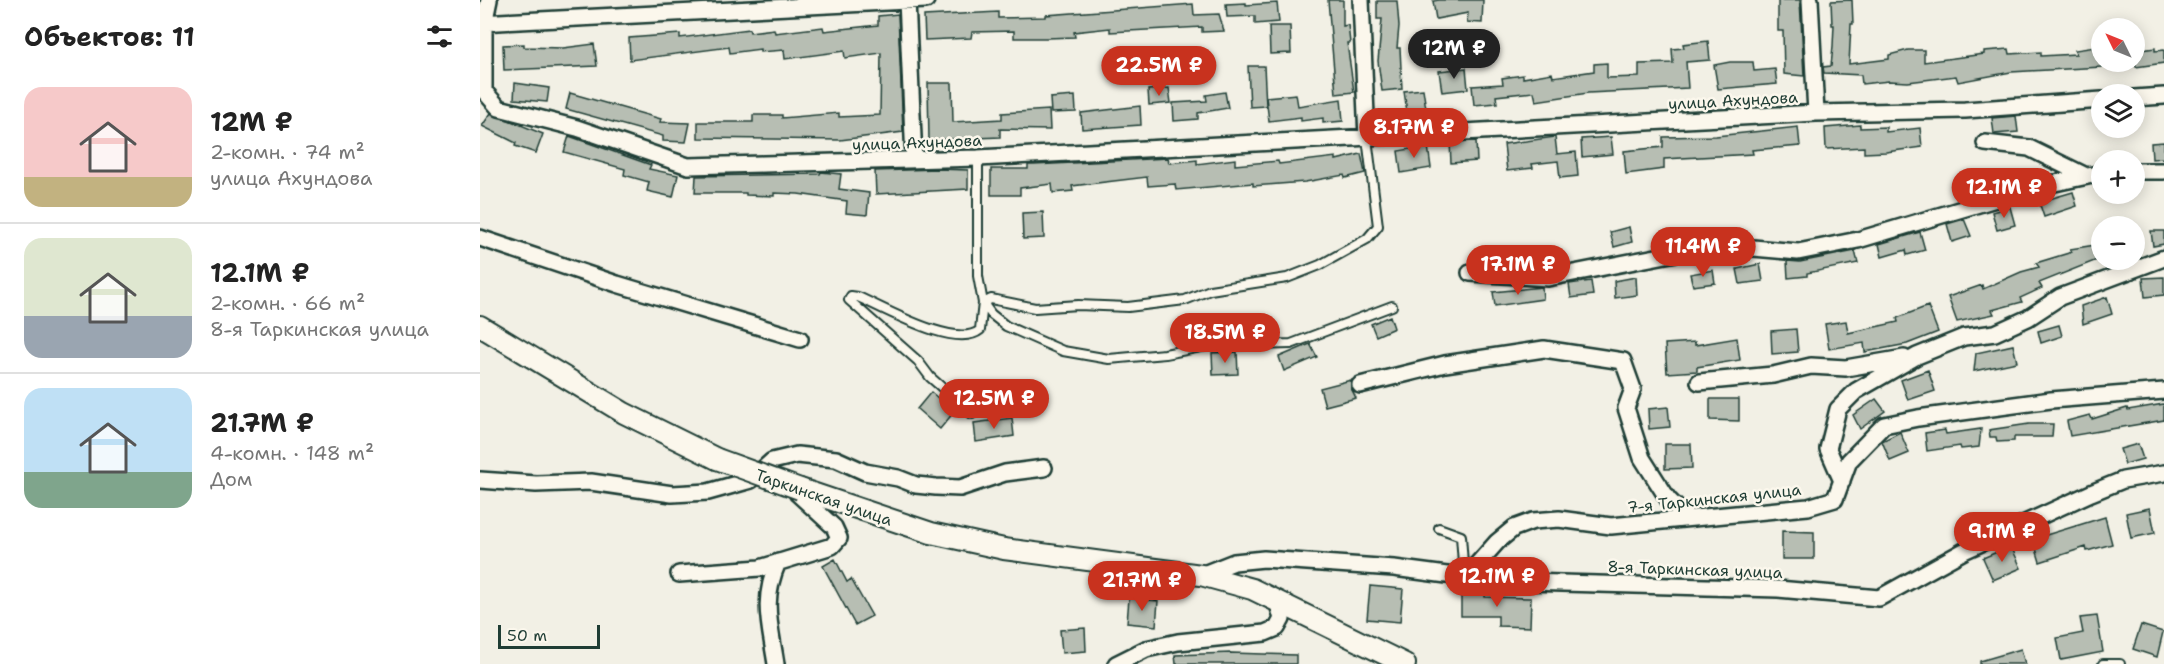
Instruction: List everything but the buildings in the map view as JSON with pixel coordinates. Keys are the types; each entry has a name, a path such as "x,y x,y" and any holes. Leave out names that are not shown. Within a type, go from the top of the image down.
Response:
{"street":[{"path":"489,0 482,23 926,0"},
{"path":"907,0 914,160"},
{"path":"1361,0 1367,138"},
{"path":"1810,0 1816,113"},
{"name":"улица Ахундова","path":"482,23 484,91 499,108 577,128 688,166 978,158 1816,113 1965,110 2091,101"},
{"path":"2145,97 2164,96"},
{"path":"1984,143 2029,148 2084,175"},
{"path":"2145,171 2164,171"},
{"path":"1470,273 1548,278 1697,249 1742,247 1798,252 1858,240 2091,174"},
{"path":"480,238 617,284 800,339"},
{"path":"1842,481 1828,449 1838,410 1856,391 1917,356 1964,337 1995,333 2028,318 2060,297 2164,258"},
{"name":"Таркинская улица","path":"480,326 624,413 717,459 931,533 993,547 1201,575 1252,588 1405,664"},
{"path":"1360,385 1445,364 1544,349 1623,361 1633,389 1626,408 1642,458 1668,499 1687,519"},
{"path":"1699,382 1773,375 1811,366 1846,368 1917,356"},
{"path":"1842,481 1849,461 1884,425 1918,418 2040,402 2164,391"},
{"path":"480,480 536,484 591,482 672,494 708,492 751,480 772,460 797,454 836,459 865,472 898,478 916,485 936,487 960,488 1005,473 1044,468"},
{"name":"8-я Таркинская улица","path":"1201,575 1234,562 1264,559 1394,568 1464,579 1778,589 1879,598 1964,551 2091,493 2123,480 2164,474"},
{"name":"7-я Таркинская улица","path":"1464,579 1497,542 1514,528 1533,521 1559,519 1611,526 1808,507 1835,499 1842,481"},
{"path":"679,574 760,568 832,546 839,538 834,527 798,494 800,489"},
{"path":"776,664 767,613 771,579 778,562"},
{"path":"1116,664 1146,649 1178,642 1265,633 1277,628 1281,619 1277,600"}],"lane":[{"path":"983,303 991,299 1035,308 1152,305 1185,300 1210,290 1271,282 1320,265 1367,239 1378,226 1367,138"},
{"path":"972,414 930,377 918,361 849,300 851,296 858,297 935,330 962,336 980,330 983,303 978,276 978,158"},
{"path":"983,303 991,314 1015,330 1063,351 1109,359 1165,354 1206,346 1291,344 1392,306"},
{"path":"1439,528 1461,536 1464,579"},
{"path":"2103,664 2120,664"}]}
